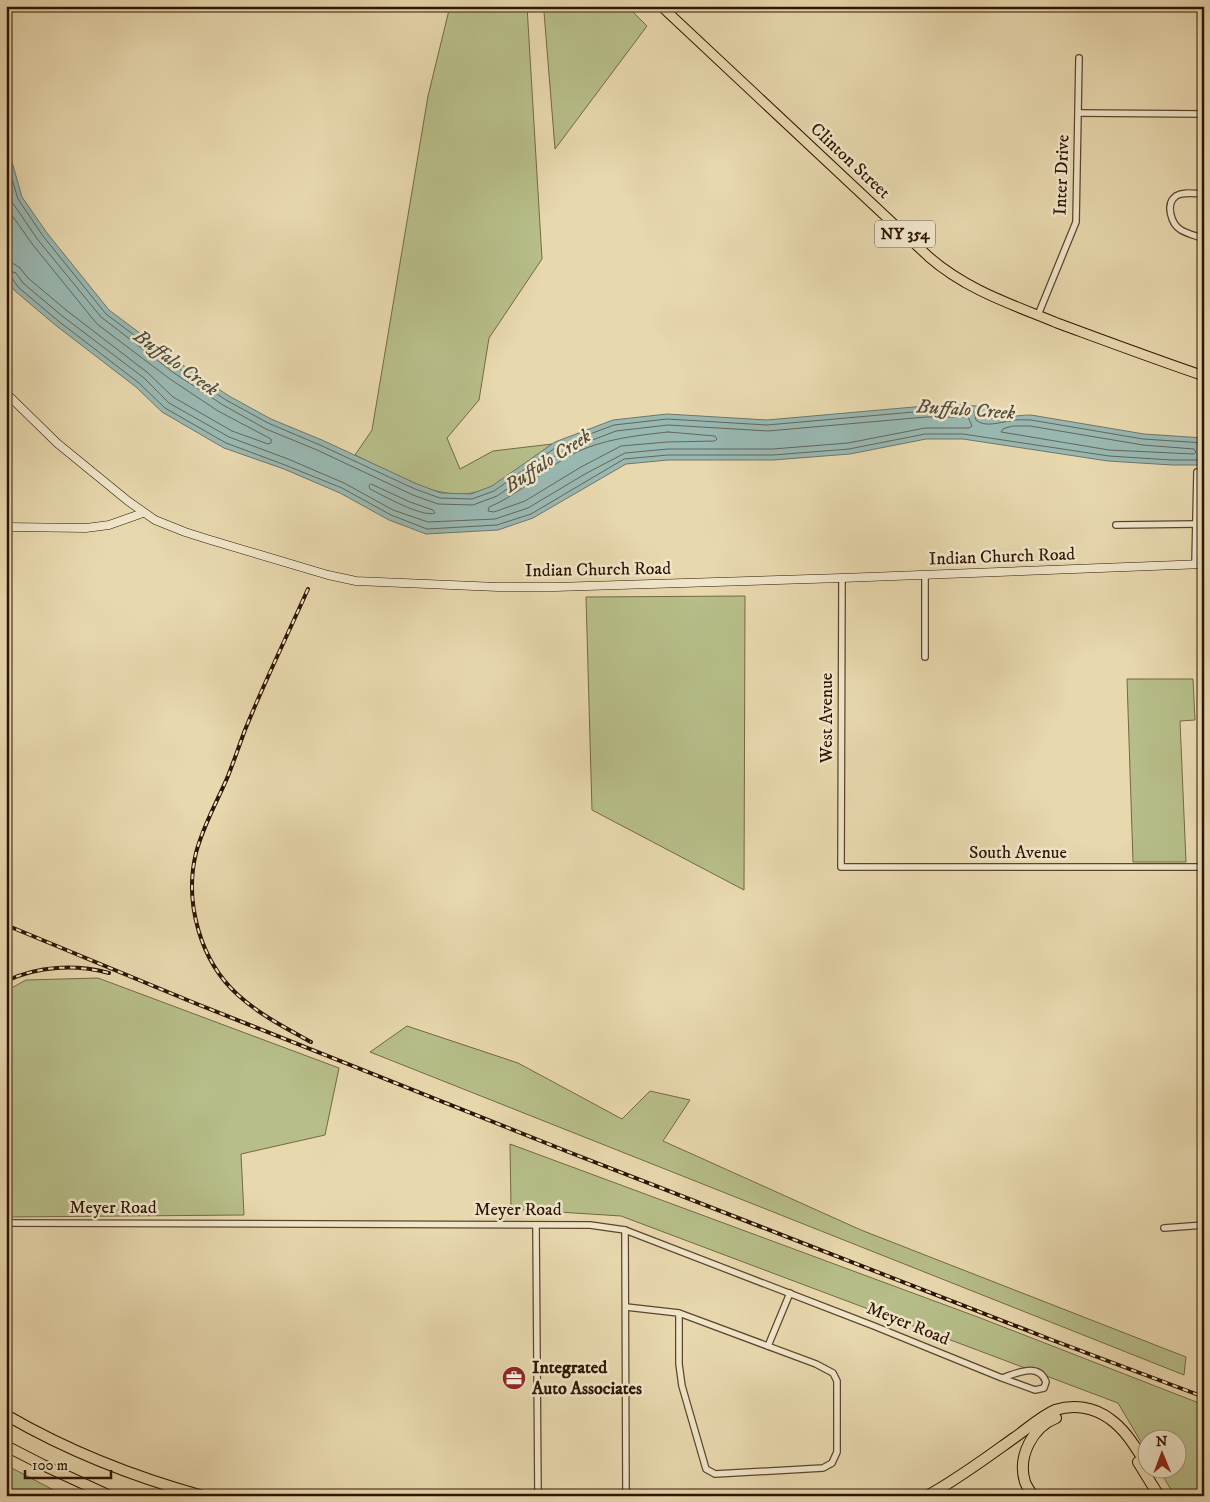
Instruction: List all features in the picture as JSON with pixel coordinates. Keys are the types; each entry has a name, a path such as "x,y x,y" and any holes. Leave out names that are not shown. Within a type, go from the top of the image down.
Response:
{"highway":[{"path":"927,1496 1054,1411 1066,1408 1092,1409 1110,1418 1128,1436 1138,1452"},
{"path":"1033,1496 1025,1481 1024,1464 1026,1448 1034,1434 1051,1420 1066,1414 1080,1412 1103,1420 1114,1428 1125,1440 1158,1496"},
{"path":"6,1415 89,1458 203,1496"},
{"path":"6,1446 110,1496"},
{"path":"1156,1480 1166,1496"}],"main road":[{"name":"Clinton Street","path":"661,6 942,268 978,291 1131,351 1204,376"}],"street":[{"name":"Inter Drive","path":"1038,315 1076,222 1080,58"},
{"path":"1079,113 1204,114"},
{"path":"1204,194 1186,193 1176,196 1171,203 1170,215 1180,230 1204,239"},
{"name":"Indian Church Road","path":"6,393 57,443 143,512 156,520 185,532 328,575 356,581 498,587 555,587 1204,564"},
{"path":"1195,564 1197,472"},
{"path":"1196,510 1204,511"},
{"path":"6,527 86,528 109,525 143,512"},
{"path":"1116,525 1196,524"},
{"path":"925,657 926,575"},
{"name":"West Avenue","path":"841,859 842,578"},
{"name":"South Avenue","path":"841,859 841,867 1204,868"},
{"name":"Meyer Road","path":"6,1223 536,1224 590,1225 625,1230 790,1293 1002,1378 1035,1390 1044,1388 1046,1382 1041,1372 1032,1370 1002,1378"},
{"path":"536,1224 538,1496"},
{"path":"1164,1228 1204,1225"},
{"path":"625,1230 626,1496"},
{"path":"768,1346 790,1293"},
{"path":"626,1307 679,1313 833,1372 837,1381 837,1443 832,1463 823,1468 715,1474 706,1469 682,1386 679,1364 679,1313"}],"green space":[{"path":"450,6 527,6 542,259 489,338 479,400 447,438 460,469 493,451 552,444 515,472 492,486 475,492 457,494 422,487 355,455 372,430 428,96"},
{"path":"549,6 627,6 647,26 555,149 544,12"},
{"path":"745,596 744,890 592,810 586,597"},
{"path":"1127,679 1193,679 1195,720 1180,721 1186,862 1133,862"},
{"path":"98,978 339,1068 325,1135 241,1154 244,1215 6,1217 6,991 26,980"},
{"path":"407,1026 518,1063 622,1119 650,1091 690,1100 663,1141 861,1230 1186,1357 1184,1375 370,1052"},
{"path":"510,1144 983,1319 1204,1405 1204,1496 1175,1496 1165,1480 1188,1480 1188,1430 1138,1430 1138,1437 1118,1403 621,1216 511,1209"},
{"path":"6,1465 65,1496 6,1496"}],"water":[{"name":"Buffalo Creek","path":"6,126 10,155 22,197 47,233 109,310 181,364 229,396 271,419 441,493 471,494 492,486 555,442 613,420 667,414 767,420 925,406 962,405 990,407 997,411 980,413 981,418 1031,415 1144,434 1204,438 1204,465 1108,461 963,439 926,439 850,454 773,460 668,460 626,464 533,518 498,530 426,534 389,520 340,493 284,469 224,448 162,412 136,387 54,324 14,290 6,279"}],"railway":[{"path":"308,589 260,695 228,776 202,833 196,853 192,891 198,930 205,948 225,981 255,1009 311,1042"},
{"path":"6,925 192,1002 566,1151 1052,1340 1204,1397"},
{"path":"6,981 31,972 57,968 83,968 109,973"}],"place":[{"name":"Integrated Auto Associates","path":"514,1378"}]}
